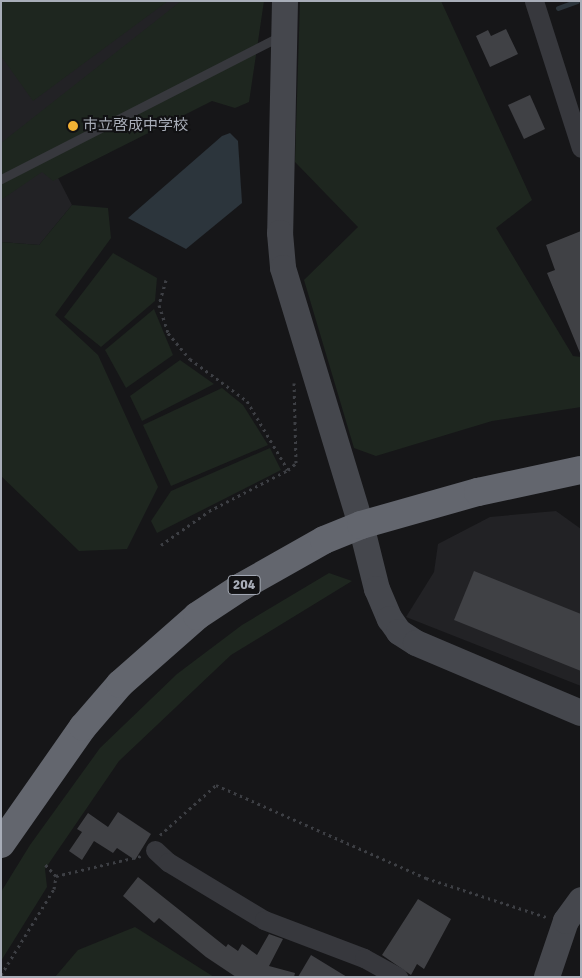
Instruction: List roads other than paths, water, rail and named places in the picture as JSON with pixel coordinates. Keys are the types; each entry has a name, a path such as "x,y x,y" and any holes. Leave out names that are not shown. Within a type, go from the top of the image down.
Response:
{"highway":[{"name":"204","path":"1,844 83,727 120,684 157,649 197,616 250,582 324,540 361,525 478,492 581,470"}],"street":[{"path":"285,1 280,233 283,268 361,525 377,588 390,619 399,632 416,643 581,713"},
{"path":"534,1 581,148"},
{"path":"155,850 168,862 264,920 364,958 398,977"},
{"path":"547,977 573,911"}],"lane":[{"path":"1,179 284,35"}],"waterway":[{"path":"558,8 577,1"}],"place":[{"name":"市立啓成中学校","path":"73,126"}]}
